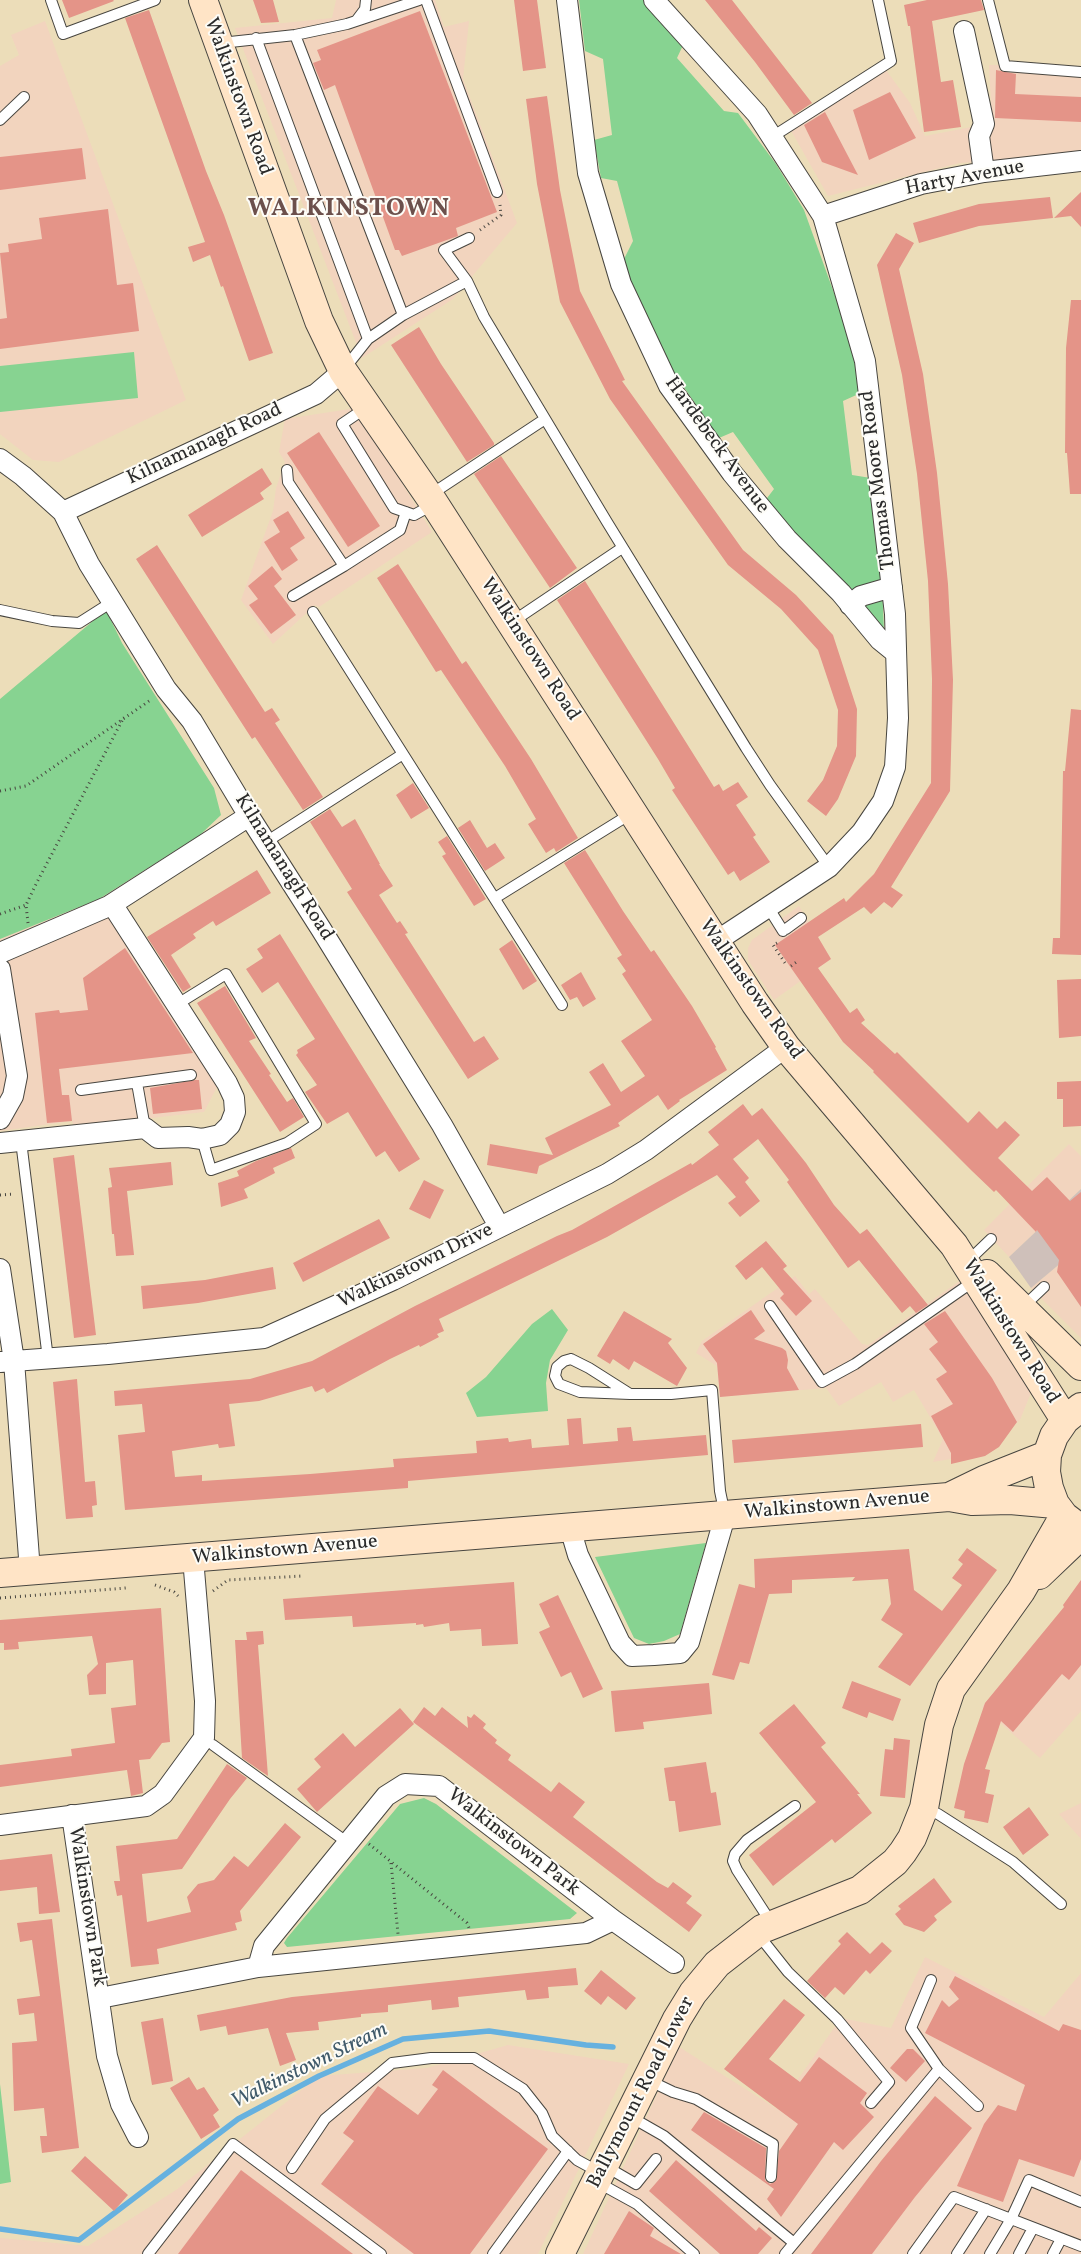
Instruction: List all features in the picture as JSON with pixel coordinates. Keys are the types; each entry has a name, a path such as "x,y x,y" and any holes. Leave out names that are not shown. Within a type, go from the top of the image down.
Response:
{"main road":[{"name":"Walkinstown Road","path":"203,0 319,321 343,371 432,499 715,942 755,989 786,1046 967,1262 1073,1414"},
{"name":"Walkinstown Road","path":"967,1262 1022,1309 1081,1366"},
{"path":"1070,1521 1049,1488 1046,1472 1047,1455 1054,1436 1073,1414"},
{"name":"Walkinstown Avenue","path":"949,1497 984,1480 1047,1455"},
{"name":"Walkinstown Avenue","path":"0,1573 949,1497 972,1501 1010,1500 1070,1521"},
{"name":"Ballymount Road Lower","path":"566,2252 600,2173 677,2018 693,1993 717,1964 764,1928 845,1897 871,1884 903,1852 912,1838 924,1808 930,1785 939,1724 951,1690 1070,1521"}],"street":[{"name":"Hardebeck Avenue","path":"568,0 588,173 622,284 651,351 669,386 732,473 787,539 850,605 880,640 896,653"},
{"name":"Thomas Moore Road","path":"654,0 757,114 823,216 866,361 892,587 898,718 895,767 883,801 862,832 829,867 715,942"},
{"path":"964,31 984,124 979,136 984,172"},
{"name":"Harty Avenue","path":"823,216 921,184 984,172 1081,161"},
{"name":"Kilnamanagh Road","path":"63,512 316,394 343,371"},
{"name":"Kilnamanagh Road","path":"0,459 23,476 63,512 89,564 112,602 166,689 192,721 249,816 442,1125 499,1226"},
{"path":"850,605 861,596 892,587"},
{"path":"0,952 112,904 249,816"},
{"path":"0,1143 145,1128 158,1138 188,1137 202,1139 220,1135 230,1124 235,1112 234,1098 112,904"},
{"path":"0,970 17,1076 13,1096 0,1119"},
{"name":"Walkinstown Drive","path":"7,1362 264,1338 393,1280 607,1174 646,1150 786,1046"},
{"path":"0,1269 7,1362 30,1571"},
{"name":"Walkinstown Avenue","path":"570,1528 578,1554 620,1643 632,1656 671,1653 680,1652 688,1642 725,1516"},
{"name":"Walkinstown Park","path":"0,1825 146,1806 163,1794 204,1738 205,1701 193,1558"},
{"name":"Walkinstown Park","path":"258,1967 264,1946 386,1796 405,1784 439,1786 613,1920 674,1963"},
{"name":"Walkinstown Park","path":"72,1815 107,2056 121,2104 138,2137"},
{"name":"Walkinstown Park","path":"100,1998 258,1967 586,1934 613,1920"}],"lane":[{"path":"51,0 63,34 155,0"},
{"path":"356,21 365,9 366,0"},
{"path":"218,44 256,38 295,35 356,21 403,3 419,0"},
{"path":"426,0 498,192"},
{"path":"772,137 892,61 878,0"},
{"path":"988,0 1005,66 1081,72"},
{"path":"295,35 403,315"},
{"path":"256,38 368,340"},
{"path":"0,120 24,97"},
{"path":"469,238 444,250 467,281 484,317 622,548 770,785 829,867"},
{"path":"343,371 368,340 403,315 467,281"},
{"path":"367,407 342,424 394,508 414,515 432,499 545,418"},
{"path":"287,470 288,482 344,566"},
{"path":"293,596 400,530 406,512"},
{"path":"512,623 622,548"},
{"path":"0,610 52,621 79,624 112,602"},
{"path":"313,612 562,1005"},
{"path":"266,842 403,754"},
{"path":"495,898 633,813"},
{"path":"768,907 784,930 801,918"},
{"path":"176,1005 226,974 316,1124 287,1143 211,1170 202,1139"},
{"path":"81,1090 191,1075"},
{"path":"136,1083 145,1128"},
{"path":"21,1141 48,1359"},
{"path":"770,1306 822,1382 856,1364 991,1239"},
{"path":"1022,1309 1044,1287"},
{"path":"630,1394 577,1361 571,1359 564,1361 557,1368 555,1376 559,1384 580,1392 630,1394 671,1394 712,1390 720,1491 725,1516"},
{"path":"213,1745 352,1838"},
{"path":"794,1806 747,1840 735,1854 734,1861 764,1928 788,1972 837,2019 890,2082 871,2103"},
{"path":"924,1808 938,1814 1013,1862 1061,1904"},
{"path":"931,1980 911,2028 940,2069 978,2106"},
{"path":"292,2168 325,2119 392,2063 431,2058 474,2058 523,2089 542,2113 552,2136 577,2160 600,2173 638,2204 694,2254"},
{"path":"785,2254 940,2069"},
{"path":"647,2080 673,2092 696,2099 773,2144 771,2177"},
{"path":"629,2116 664,2136 794,2243"},
{"path":"148,2254 233,2144 382,2254"},
{"path":"492,2254 568,2151"},
{"path":"600,2173 636,2184 656,2159"},
{"path":"990,2254 1011,2219 1029,2180 1081,2202"},
{"path":"913,2254 954,2197 1081,2246"},
{"path":"957,2254 986,2209"},
{"path":"1019,2254 1033,2228"},
{"path":"1053,2254 1061,2239"}],"path":[{"path":"469,238 501,215 498,192"},
{"path":"0,791 26,786 166,689"},
{"path":"29,941 26,905 124,717"},
{"path":"0,914 26,905"},
{"path":"779,941 773,945 788,966 798,961"},
{"path":"210,1597 213,1591 228,1580 302,1576"},
{"path":"149,1585 158,1584 174,1592 180,1598"},
{"path":"0,1598 132,1587"},
{"path":"352,1838 391,1862 467,1923 476,1945"},
{"path":"391,1862 399,1952"}],"shaded area":[{"path":"336,0 435,0 444,27 469,21 463,79 517,223 453,299 362,358 235,28 332,18"},
{"path":"45,21 186,400 59,462 33,460 0,434 0,66 19,55 11,35"},
{"path":"989,65 1081,66 1081,155 960,163 828,196 789,127 886,70 910,103 925,136 992,123"},
{"path":"356,408 432,532 319,607 315,605 273,644 241,600 273,511 276,488 285,462 279,452 285,419"},
{"path":"99,899 217,1087 204,1112 74,1127 72,1121 0,1131 0,939"},
{"path":"799,906 831,959 774,1000 748,960 748,948 752,940"},
{"path":"1069,1144 1081,1156 1081,1189 1009,1257 984,1230"},
{"path":"1081,1189 1081,1246 1031,1288 1009,1257"},
{"path":"1081,1246 1081,1338 1031,1288"},
{"path":"795,1276 809,1294 815,1289 862,1344 868,1345 961,1280 1032,1390 1020,1420 980,1454 933,1462 943,1439 914,1390 893,1402 881,1382 839,1406 826,1388 720,1397 717,1366 696,1353 702,1341"},
{"path":"1081,1580 1081,1711 1040,1758 982,1707 1060,1613"},
{"path":"1081,1803 1081,1839 1059,1814"},
{"path":"925,1957 1044,2017 1081,1973 1081,2254 583,2254 679,2047 777,2109 841,2018 891,2028"},
{"path":"508,2045 629,2064 538,2254 0,2254 0,2238 88,2246 176,2190 319,2076 427,2068"}],"green space":[{"path":"579,0 643,0 684,43 677,58 724,111 738,113 776,164 804,210 838,304 863,392 843,401 852,475 871,478 881,560 884,631 764,502 774,489 733,432 719,438 656,347 622,263 633,241 617,181 601,178 594,140 612,135 603,59 585,51"},
{"path":"134,352 138,398 0,412 0,366"},
{"path":"106,610 122,643 214,788 221,815 200,835 99,899 0,939 0,699"},
{"path":"552,1309 568,1330 550,1360 546,1383 548,1411 477,1417 466,1393 486,1377 532,1324"},
{"path":"706,1543 680,1634 664,1641 649,1644 634,1638 595,1557"},
{"path":"424,1798 436,1804 577,1913 570,1919 287,1947 284,1943 287,1938 400,1804"},
{"path":"0,2084 11,2182 0,2184"}],"building":[{"path":"62,0 113,0 114,1 69,18"},
{"path":"253,0 273,0 279,22 261,23"},
{"path":"514,0 537,0 546,68 523,71"},
{"path":"705,0 732,0 812,103 794,115 755,62"},
{"path":"927,0 981,0 984,10 932,21 941,82 953,80 961,127 924,132 910,26 908,26 904,5"},
{"path":"149,10 273,353 249,361 210,255 193,262 188,247 205,242 125,18"},
{"path":"420,11 497,212 456,228 458,236 402,256 399,250 395,250 335,85 324,90 313,63 321,60 317,50"},
{"path":"996,70 1016,74 1015,94 1081,97 1081,122 995,118"},
{"path":"890,92 916,138 869,160 853,110"},
{"path":"547,96 560,190 580,291 625,380 622,381 743,550 796,595 833,635 857,709 856,756 838,799 826,816 807,801 823,780 837,746 838,710 818,650 781,609 728,565 610,399 560,302 537,184 526,99"},
{"path":"825,112 858,175 822,162 804,125"},
{"path":"82,148 86,179 0,190 0,157"},
{"path":"1081,192 1081,227 1071,216 1054,218"},
{"path":"1050,197 1053,218 979,226 919,243 913,223 979,204"},
{"path":"108,209 117,285 133,283 139,331 0,349 0,319 7,318 0,253 9,252 8,244 42,239 39,218"},
{"path":"896,233 914,243 899,269 923,374 937,473 948,584 953,680 950,791 891,887 903,895 892,908 884,902 871,914 864,907 818,937 831,959 818,968 850,1013 857,1008 865,1020 861,1023 895,1054 897,1052 968,1123 979,1111 997,1129 1005,1121 1020,1135 998,1158 1032,1191 1047,1177 1070,1201 1081,1192 1081,1307 1057,1272 1059,1260 1037,1230 1036,1232 996,1190 994,1192 972,1171 843,1042 775,945 844,898 846,902 874,874 931,783 932,679 928,581 917,474 902,375 877,265"},
{"path":"1071,300 1081,300 1081,494 1070,494 1067,453 1065,453 1066,348"},
{"path":"419,327 441,364 494,443 494,445 467,462 391,345"},
{"path":"319,432 380,526 348,547 287,453"},
{"path":"501,456 577,568 550,588 474,474"},
{"path":"262,468 272,484 260,493 264,499 202,537 188,515"},
{"path":"288,511 305,538 290,548 298,560 282,571 264,542 280,532 273,520"},
{"path":"157,545 265,712 272,708 280,720 275,723 323,797 303,810 255,737 252,739 136,559"},
{"path":"398,564 462,664 466,661 531,759 578,838 556,852 554,848 546,853 528,824 536,819 505,766 441,670 436,672 377,578"},
{"path":"272,566 282,579 274,586 296,615 271,634 249,605 258,599 248,586"},
{"path":"585,581 714,787 719,784 723,791 738,782 748,797 736,805 756,835 753,837 770,862 740,881 734,871 728,875 672,790 675,788 658,759 557,600"},
{"path":"1071,709 1081,710 1081,955 1052,954 1053,938 1060,938 1063,771 1065,771"},
{"path":"413,783 429,808 411,819 396,795"},
{"path":"330,809 342,827 355,819 393,886 379,895 397,923 400,921 408,933 405,934 474,1042 484,1036 499,1059 468,1079 347,892 352,889 310,822"},
{"path":"470,820 487,848 495,843 505,858 485,871 458,828"},
{"path":"447,836 486,899 474,906 442,856 446,854 438,842"},
{"path":"585,850 651,952 654,950 692,1006 727,1070 679,1100 668,1110 658,1095 618,1123 620,1126 539,1166 537,1174 487,1165 490,1144 553,1155 545,1138 611,1105 589,1072 603,1063 621,1092 645,1076 621,1041 652,1020 622,974 626,971 617,958 622,955 564,863"},
{"path":"257,870 271,893 216,926 213,921 193,934 196,938 171,955 191,987 183,992 147,937"},
{"path":"280,934 420,1159 399,1172 385,1151 376,1157 348,1112 327,1124 305,1092 317,1085 296,1055 298,1053 297,1050 315,1039 278,982 262,993 246,969 263,958 257,949"},
{"path":"512,940 537,981 523,990 499,949"},
{"path":"125,948 193,1053 59,1069 62,1095 69,1095 72,1121 47,1123 35,1013 59,1010 60,1013 88,1010 83,978"},
{"path":"581,972 596,999 583,1007 577,997 570,1000 561,985"},
{"path":"1081,979 1081,1036 1059,1038 1057,980"},
{"path":"225,986 256,1038 249,1041 271,1074 269,1075 287,1102 293,1098 304,1117 280,1132 197,1003"},
{"path":"199,1080 202,1109 153,1114 150,1088"},
{"path":"1081,1081 1081,1126 1063,1127 1063,1099 1057,1099 1057,1082"},
{"path":"743,1104 752,1116 762,1108 806,1163 834,1205 860,1234 867,1229 928,1305 916,1313 910,1306 902,1313 859,1260 848,1268 787,1182 789,1180 758,1139 733,1159 749,1178 745,1182 760,1201 740,1217 728,1203 736,1197 717,1175 607,1237 439,1319 444,1331 437,1334 439,1337 390,1359 327,1393 324,1388 315,1392 312,1386 259,1401 229,1404 235,1446 219,1448 218,1444 172,1451 175,1477 202,1475 202,1481 310,1474 394,1467 393,1459 477,1453 476,1441 508,1438 509,1442 531,1439 532,1448 569,1445 567,1419 581,1418 583,1444 618,1441 617,1428 631,1427 633,1441 706,1435 708,1455 408,1481 408,1488 125,1510 118,1435 145,1432 142,1404 115,1406 114,1391 250,1379 312,1361 415,1306 572,1230 691,1163 692,1165 719,1145 708,1132"},
{"path":"291,1148 295,1158 273,1168 275,1173 244,1189 248,1198 221,1207 218,1183 239,1176 237,1171 256,1161"},
{"path":"74,1155 96,1335 74,1338 53,1158"},
{"path":"171,1162 173,1185 127,1191 134,1255 116,1256 108,1188 112,1187 109,1168"},
{"path":"424,1180 444,1190 430,1219 409,1209"},
{"path":"379,1219 390,1238 303,1282 293,1263"},
{"path":"766,1241 787,1266 783,1269 812,1301 796,1316 780,1298 784,1294 762,1267 746,1280 735,1266"},
{"path":"273,1267 276,1289 198,1303 143,1309 141,1286 205,1280"},
{"path":"751,1310 765,1331 754,1339 786,1351 787,1368 799,1390 720,1397 717,1363 703,1344"},
{"path":"624,1311 672,1339 668,1343 687,1368 677,1386 634,1361 629,1370 613,1359 610,1364 597,1356"},
{"path":"945,1311 992,1378 1017,1422 999,1447 985,1456 951,1464 951,1453 931,1416 953,1404 936,1379 947,1372 929,1349 938,1342 924,1324"},
{"path":"77,1379 85,1482 95,1481 97,1505 92,1506 93,1517 66,1519 53,1382"},
{"path":"921,1424 923,1447 734,1463 732,1440"},
{"path":"967,1548 997,1570 910,1686 878,1667 903,1634 881,1620 891,1604 888,1579 852,1581 855,1577 792,1580 792,1593 769,1594 749,1664 740,1662 734,1680 712,1675 739,1584 755,1588 754,1559 909,1549 914,1590 942,1611 962,1585 952,1578 963,1564 958,1560"},
{"path":"1081,1580 1081,1665 1069,1680 1062,1674 1013,1732 1001,1721 985,1769 990,1770 985,1793 994,1795 988,1823 964,1818 965,1811 954,1808 964,1764 985,1703 1064,1607 1063,1605"},
{"path":"514,1582 518,1644 482,1646 481,1629 450,1631 449,1623 424,1627 423,1624 416,1625 416,1623 353,1627 352,1616 285,1620 283,1599"},
{"path":"558,1595 603,1689 583,1698 571,1672 561,1677 539,1632 550,1627 539,1604"},
{"path":"161,1608 170,1742 162,1743 150,1759 139,1760 143,1793 131,1796 127,1770 0,1787 0,1765 72,1756 71,1749 115,1743 111,1708 136,1705 133,1660 106,1663 106,1694 89,1695 87,1675 98,1664 92,1636 18,1642 19,1649 4,1650 4,1643 0,1643 0,1620"},
{"path":"263,1631 264,1644 258,1645 268,1776 242,1758 235,1640 247,1640 246,1632"},
{"path":"852,1681 901,1699 893,1721 869,1712 867,1718 842,1708"},
{"path":"709,1683 712,1714 643,1722 644,1729 615,1732 611,1691"},
{"path":"794,1704 826,1743 821,1747 860,1794 857,1794 872,1813 835,1843 832,1839 773,1886 749,1855 816,1802 759,1733"},
{"path":"424,1707 435,1716 442,1707 468,1728 467,1716 471,1718 474,1714 486,1724 483,1728 497,1740 495,1743 511,1755 508,1760 551,1792 559,1782 585,1802 573,1817 657,1882 668,1888 673,1882 692,1896 686,1903 702,1915 689,1932 413,1722"},
{"path":"400,1708 414,1724 317,1812 297,1789 321,1767 314,1759 343,1733 355,1747"},
{"path":"894,1738 910,1740 905,1798 880,1796 885,1749 893,1750"},
{"path":"706,1762 711,1793 716,1792 721,1825 679,1832 675,1801 669,1801 664,1768"},
{"path":"227,1764 247,1778 230,1799 182,1869 142,1874 147,1922 191,1912 187,1897 198,1884 214,1880 234,1856 248,1867 285,1823 301,1837 240,1911 242,1921 235,1923 237,1930 157,1949 159,1964 131,1967 122,1895 117,1896 114,1881 120,1881 116,1846 177,1839"},
{"path":"1029,1807 1049,1835 1023,1855 1003,1827"},
{"path":"52,1854 60,1912 39,1914 37,1887 0,1891 0,1860"},
{"path":"934,1878 952,1902 934,1916 937,1920 924,1932 904,1925 895,1914 901,1909 898,1906"},
{"path":"52,1919 79,2148 42,2153 40,2136 47,2136 44,2108 14,2111 12,2043 37,2041 34,2013 19,2015 17,1999 40,1996 32,1940 20,1942 17,1923"},
{"path":"847,1932 870,1954 882,1942 892,1951 870,1974 866,1970 844,1995 835,1987 825,1998 807,1981 841,1944 838,1941"},
{"path":"576,1968 578,1985 548,1987 549,1998 527,2000 525,1990 458,1997 459,2007 432,2010 431,2000 388,2005 388,2012 361,2014 361,2017 318,2022 319,2030 286,2033 296,2060 280,2066 268,2028 228,2035 226,2026 200,2031 197,2015 292,1997"},
{"path":"601,1970 636,1998 626,2010 608,1996 601,2005 584,1991"},
{"path":"955,1976 1059,2031 1063,2024 1081,2030 1081,2159 1074,2177 1019,2159 1003,2202 957,2186 984,2124 998,2105 1016,2111 1025,2085 925,2033 942,2000 949,2007 959,1999 949,1987"},
{"path":"784,1999 805,2015 769,2059 800,2082 819,2057 867,2093 860,2103 874,2117 843,2150 834,2142 781,2217 767,2199 774,2189 691,2130 704,2112 766,2148 765,2180 770,2184 776,2181 779,2151 798,2124 724,2069"},
{"path":"163,2018 173,2081 152,2085 141,2022"},
{"path":"907,2049 913,2049 925,2061 906,2082 890,2068"},
{"path":"443,2070 548,2149 470,2254 414,2254 321,2184 354,2141 343,2133 378,2086 418,2115 438,2089 432,2085"},
{"path":"189,2077 197,2090 204,2087 219,2110 213,2115 220,2127 201,2139 170,2088"},
{"path":"935,2096 972,2128 915,2197 872,2254 811,2254 881,2161"},
{"path":"85,2156 128,2195 114,2211 71,2171"},
{"path":"676,2160 756,2231 759,2227 772,2238 758,2254 720,2254 649,2191"},
{"path":"241,2170 353,2254 178,2254"},
{"path":"629,2211 654,2228 650,2236 681,2254 604,2254"}],"waterway":[{"name":"Walkinstown Stream","path":"0,2229 79,2240 238,2119 319,2076 403,2039 489,2031 613,2047"}],"district":[{"name":"WALKINSTOWN","path":"349,210"}]}
